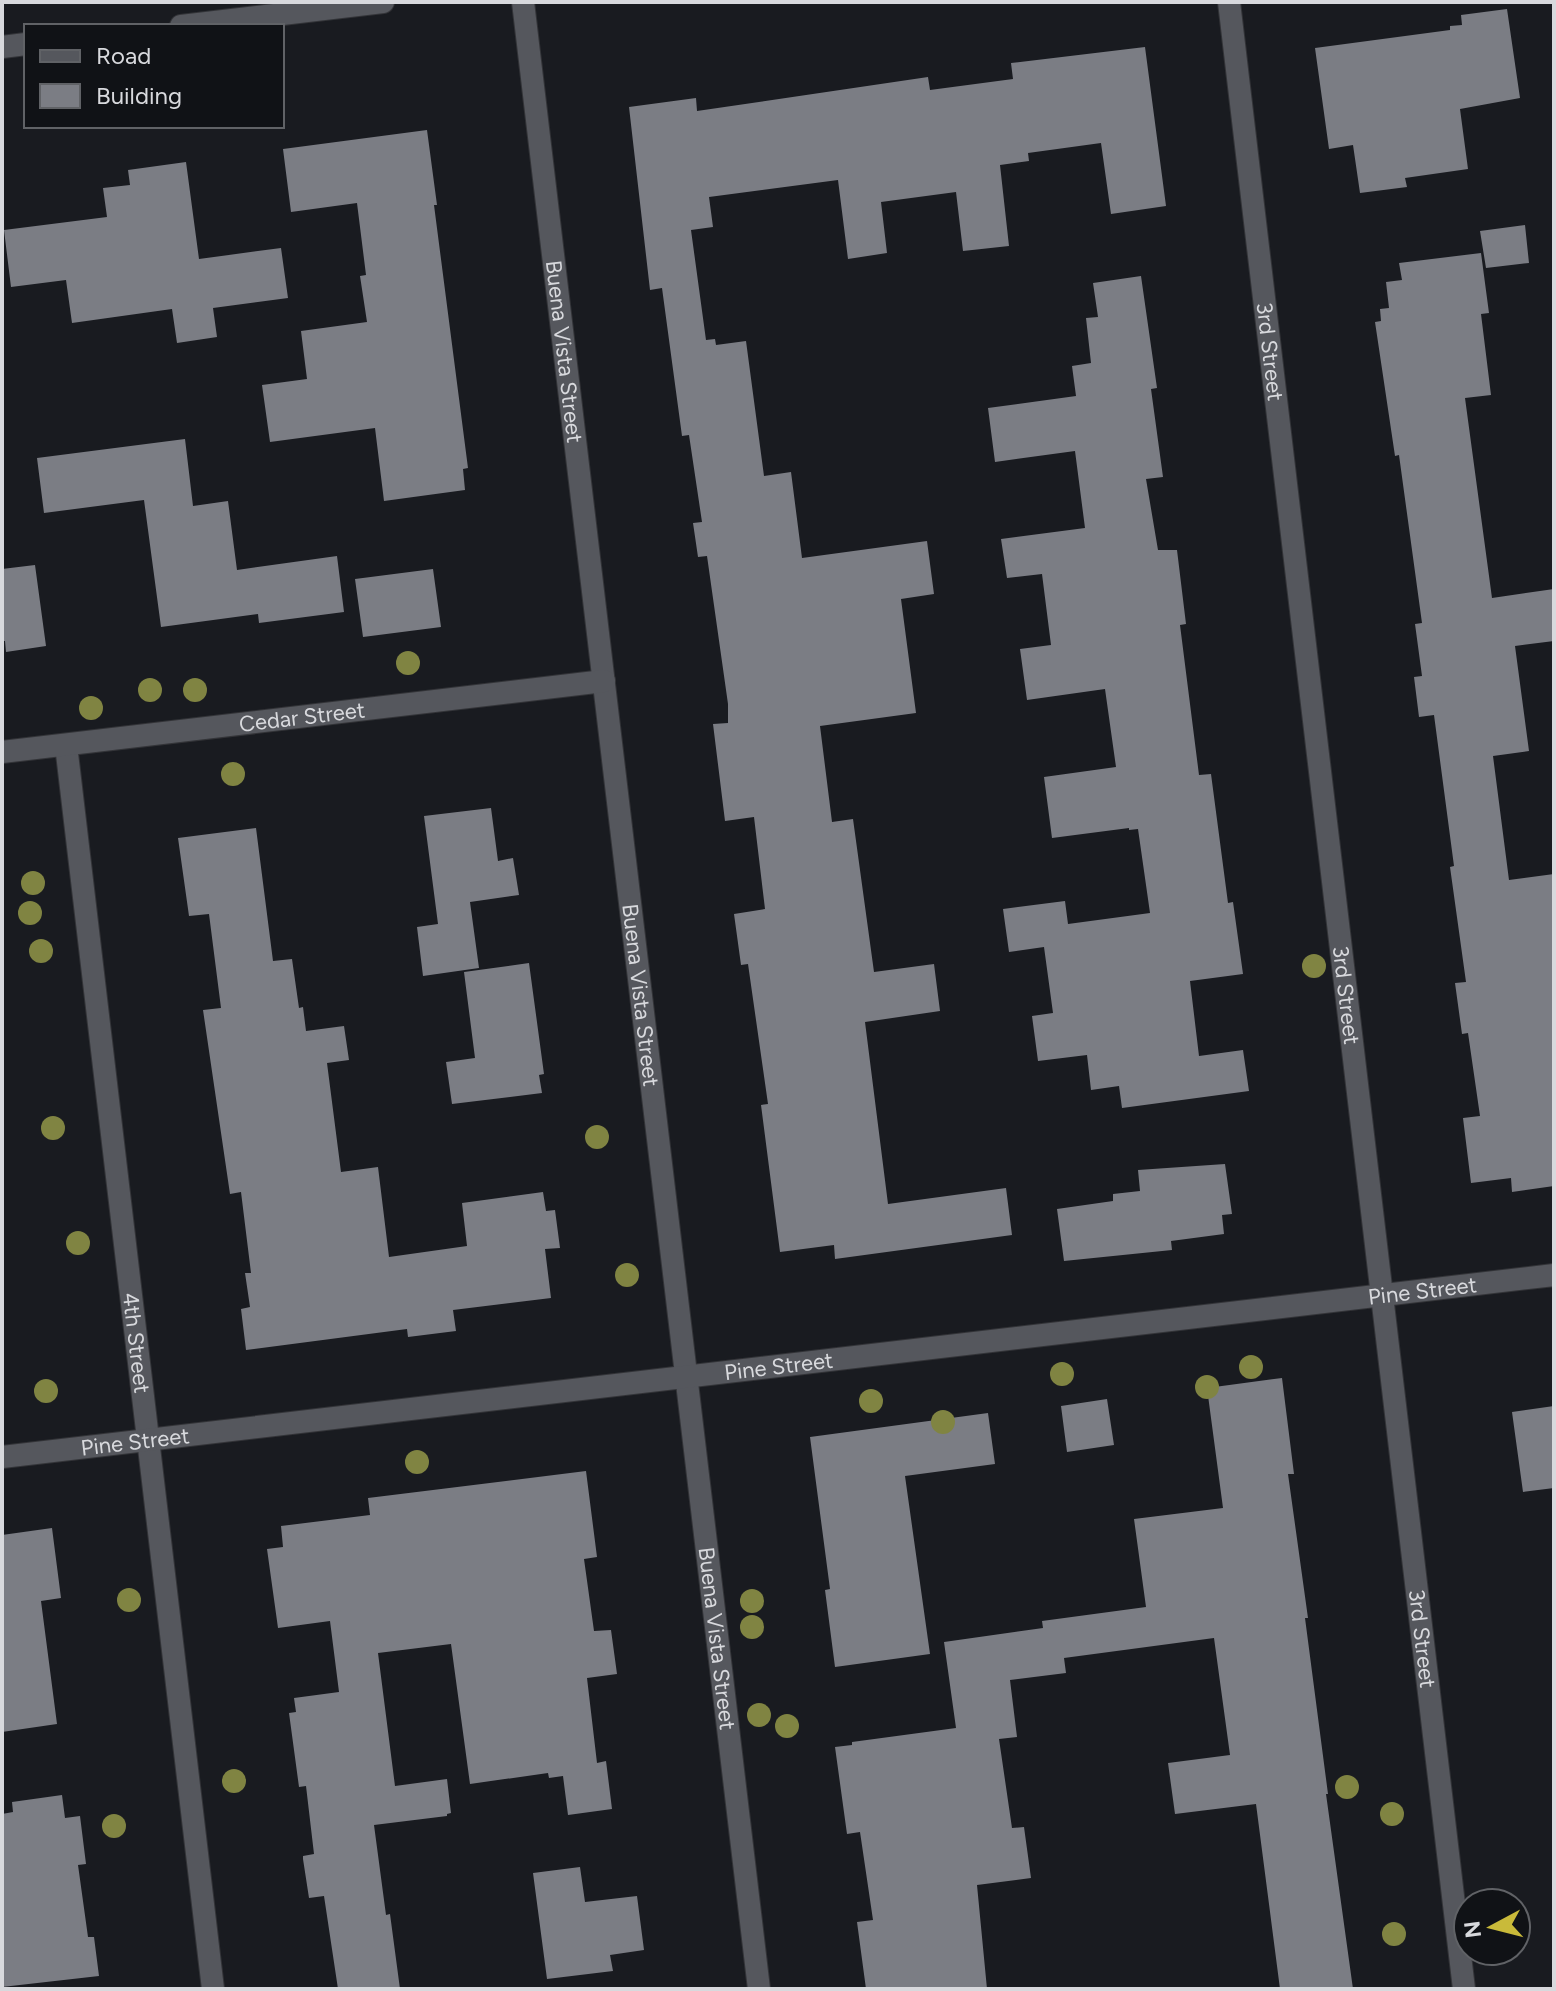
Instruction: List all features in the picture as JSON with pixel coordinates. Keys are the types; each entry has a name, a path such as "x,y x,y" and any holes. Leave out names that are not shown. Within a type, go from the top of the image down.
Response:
{"street":[{"path":"198,24 383,2"},
{"name":"Buena Vista Street","path":"523,2 759,1989"},
{"name":"3rd Street","path":"1229,2 1464,1989"},
{"path":"2,47 24,44"},
{"name":"Cedar Street","path":"2,752 604,681"},
{"name":"4th Street","path":"66,745 213,1989"},
{"name":"Pine Street","path":"2,1457 1554,1275"}],"building":[{"path":"1507,9 1520,98 1460,109 1468,169 1405,178 1407,187 1360,193 1353,145 1329,149 1315,48 1450,30 1450,26 1462,25 1461,15"},
{"path":"1145,47 1166,206 1111,214 1101,143 1028,153 1029,161 1000,165 1009,246 963,251 956,192 881,202 887,253 848,259 838,180 709,197 713,227 691,230 706,340 715,339 716,345 746,341 764,476 791,472 802,558 927,541 934,594 901,599 916,713 820,726 832,822 853,819 874,972 934,964 940,1011 865,1022 888,1204 1006,1188 1012,1235 835,1259 834,1245 780,1252 761,1105 768,1104 748,964 741,965 734,914 765,909 754,817 725,821 713,724 728,723 728,704 707,556 698,557 693,523 702,522 689,435 682,436 662,288 650,290 629,107 696,98 697,111 928,77 930,90 1013,79 1011,63"},
{"path":"427,130 468,468 463,469 465,490 384,501 375,428 270,442 262,385 307,379 301,331 367,322 360,276 366,275 357,203 291,212 283,149"},
{"path":"186,162 199,259 281,248 288,298 213,308 217,337 177,343 172,309 72,323 66,280 11,287 4,230 107,217 103,188 130,185 128,170"},
{"path":"1525,225 1529,263 1486,268 1480,231"},
{"path":"1481,253 1489,313 1481,314 1491,395 1465,398 1492,598 1554,589 1554,641 1515,646 1529,751 1493,756 1509,880 1554,874 1554,1186 1512,1192 1511,1178 1471,1183 1463,1118 1480,1116 1468,1033 1462,1034 1455,983 1466,982 1450,867 1454,866 1434,715 1419,717 1414,677 1422,676 1415,624 1422,623 1399,455 1395,456 1375,322 1381,321 1380,309 1389,308 1386,282 1402,280 1399,263"},
{"path":"1141,276 1157,388 1151,389 1163,477 1146,479 1158,550 1177,550 1186,624 1180,625 1199,775 1211,774 1228,903 1233,902 1243,974 1190,981 1199,1056 1243,1050 1249,1091 1122,1108 1119,1086 1091,1090 1087,1055 1038,1061 1032,1016 1053,1013 1044,947 1009,952 1003,909 1065,901 1068,924 1150,913 1138,829 1052,838 1044,777 1116,767 1105,689 1027,700 1020,649 1051,645 1042,574 1007,578 1001,539 1085,528 1075,451 995,462 988,408 1076,396 1072,366 1091,363 1086,318 1098,317 1093,283"},
{"path":"185,439 193,506 228,501 237,570 337,556 344,612 259,623 258,614 161,627 144,500 44,513 37,458"},
{"path":"35,565 46,646 6,652 5,641 2,641 2,569"},
{"path":"433,569 441,627 363,637 355,579"},
{"path":"491,808 498,861 513,858 519,895 470,902 479,968 423,976 417,927 438,924 424,816"},
{"path":"256,828 273,961 292,959 299,1008 303,1007 306,1031 344,1026 349,1060 327,1063 341,1172 378,1167 389,1257 467,1246 462,1203 543,1192 546,1211 555,1210 560,1248 545,1249 551,1298 453,1310 456,1331 408,1337 407,1329 246,1350 241,1309 250,1307 245,1273 251,1273 241,1192 230,1194 203,1010 221,1008 209,914 189,916 178,838"},
{"path":"529,963 544,1074 539,1075 542,1093 452,1104 446,1062 475,1058 464,972"},
{"path":"1225,1164 1232,1214 1222,1215 1224,1234 1171,1241 1172,1250 1064,1261 1057,1209 1113,1201 1113,1194 1140,1191 1138,1170"},
{"path":"1282,1378 1294,1474 1288,1474 1353,1989 1280,1989 1256,1804 1175,1814 1168,1763 1230,1755 1214,1638 1064,1658 1066,1673 1010,1680 1017,1737 999,1739 1012,1828 1024,1827 1031,1878 977,1885 987,1989 866,1989 857,1922 873,1920 860,1832 847,1834 835,1747 956,1728 944,1642 1043,1628 1042,1621 1146,1607 1134,1519 1223,1508 1207,1388"},
{"path":"1107,1399 1114,1445 1067,1452 1061,1406"},
{"path":"1554,1406 1554,1488 1523,1492 1512,1412"},
{"path":"988,1413 995,1464 905,1476 930,1654 835,1667 825,1590 830,1589 810,1437"},
{"path":"586,1471 597,1557 584,1559 594,1631 611,1630 617,1674 587,1678 597,1763 606,1761 612,1809 568,1815 563,1776 549,1778 548,1773 470,1784 451,1644 378,1653 395,1786 447,1779 451,1813 374,1825 400,1989 338,1989 324,1896 309,1898 303,1856 314,1854 306,1786 299,1787 289,1713 296,1712 294,1698 339,1692 330,1621 278,1628 267,1549 283,1547 281,1526 370,1515 368,1498"},
{"path":"52,1528 61,1598 41,1601 57,1724 2,1732 2,1535"},
{"path":"62,1795 65,1818 80,1816 86,1864 78,1865 88,1937 94,1937 99,1976 2,1987 2,1814 13,1812 12,1802"},
{"path":"580,1867 585,1902 637,1896 644,1950 610,1955 613,1971 547,1979 533,1873"}]}
